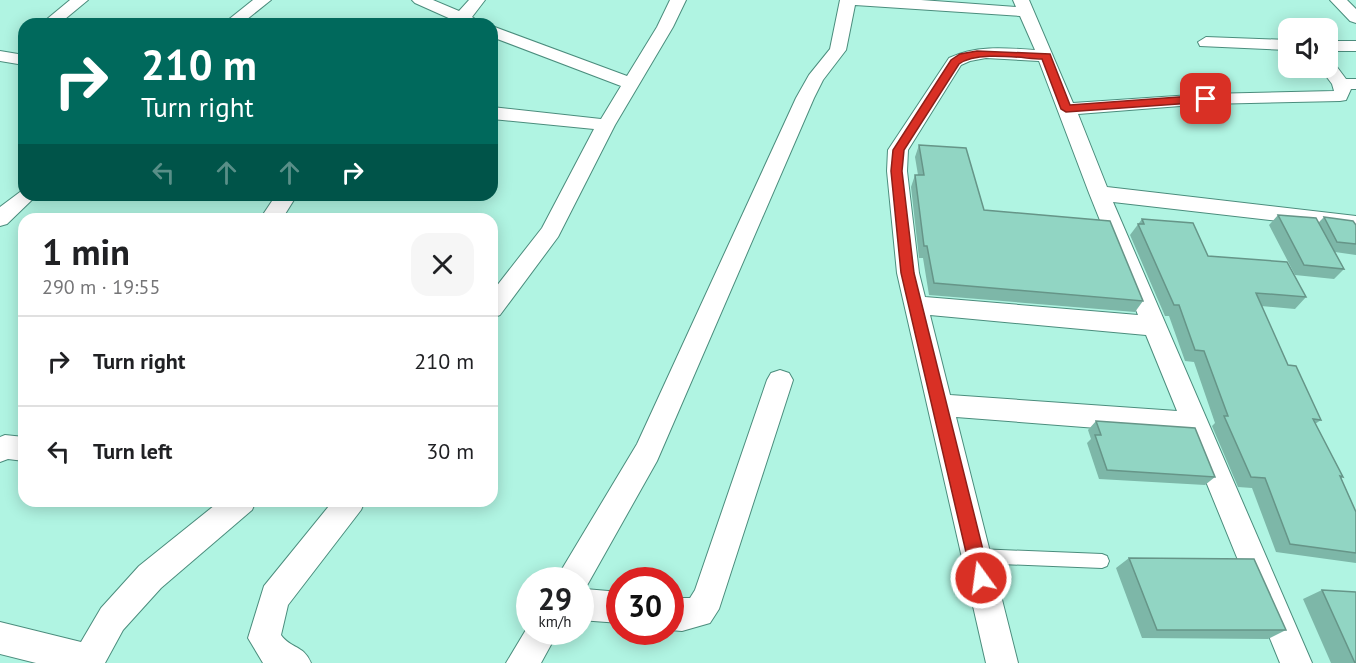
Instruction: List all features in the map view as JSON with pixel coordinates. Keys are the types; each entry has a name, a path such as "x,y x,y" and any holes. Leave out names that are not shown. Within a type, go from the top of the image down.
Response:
{"street":[{"path":"57,18 80,0"},
{"path":"245,0 262,1"},
{"path":"420,0 461,18"},
{"path":"469,18 477,0"},
{"path":"498,301 550,232 629,83 665,27 678,0"},
{"path":"581,567 647,452 805,98 821,69 838,50 848,0"},
{"path":"853,0 1023,6 1046,56 1100,193 1296,663"},
{"path":"1338,0 1356,18"},
{"path":"239,18 262,1"},
{"path":"498,33 629,83"},
{"path":"1206,42 1278,45"},
{"path":"1338,46 1356,46"},
{"path":"1002,663 908,273 897,171 898,150 955,62 963,56 977,54 1046,56"},
{"path":"1066,109 1206,99 1329,97 1340,96 1348,84"},
{"path":"498,114 606,125"},
{"path":"1100,193 1356,223"},
{"path":"0,219 20,201"},
{"path":"915,305 1155,326"},
{"path":"684,615 699,612 708,598 780,381"},
{"path":"938,405 1197,424"},
{"path":"0,450 5,447 18,448"},
{"path":"0,638 88,662 112,619 150,577 235,507"},
{"path":"295,663 273,651 264,638 275,597 346,507"},
{"path":"522,663 534,645"}],"lane":[{"path":"976,556 1102,561"}],"building":[{"path":"919,145 966,148 984,210 1110,221 1143,301 934,283 927,246 924,246 915,175 924,175"},
{"path":"1278,215 1316,218 1344,269 1304,265"},
{"path":"1324,217 1353,221 1356,225 1356,244 1337,242"},
{"path":"1142,219 1193,223 1208,256 1287,262 1306,297 1256,293 1288,365 1296,366 1321,420 1313,419 1343,477 1340,476 1356,512 1356,553 1290,544 1265,478 1251,477 1224,416 1228,416 1204,351 1195,350 1179,305 1174,305 1138,224 1144,224"},
{"path":"1096,421 1195,428 1215,477 1107,470 1095,435 1101,435"},
{"path":"1129,558 1254,559 1286,630 1157,630"},
{"path":"1322,590 1356,592 1356,663 1355,663"}],"route":[{"path":"981,578 908,273 897,171 898,150 955,62 963,56 977,54 1046,56 1066,109 1206,99"}]}
